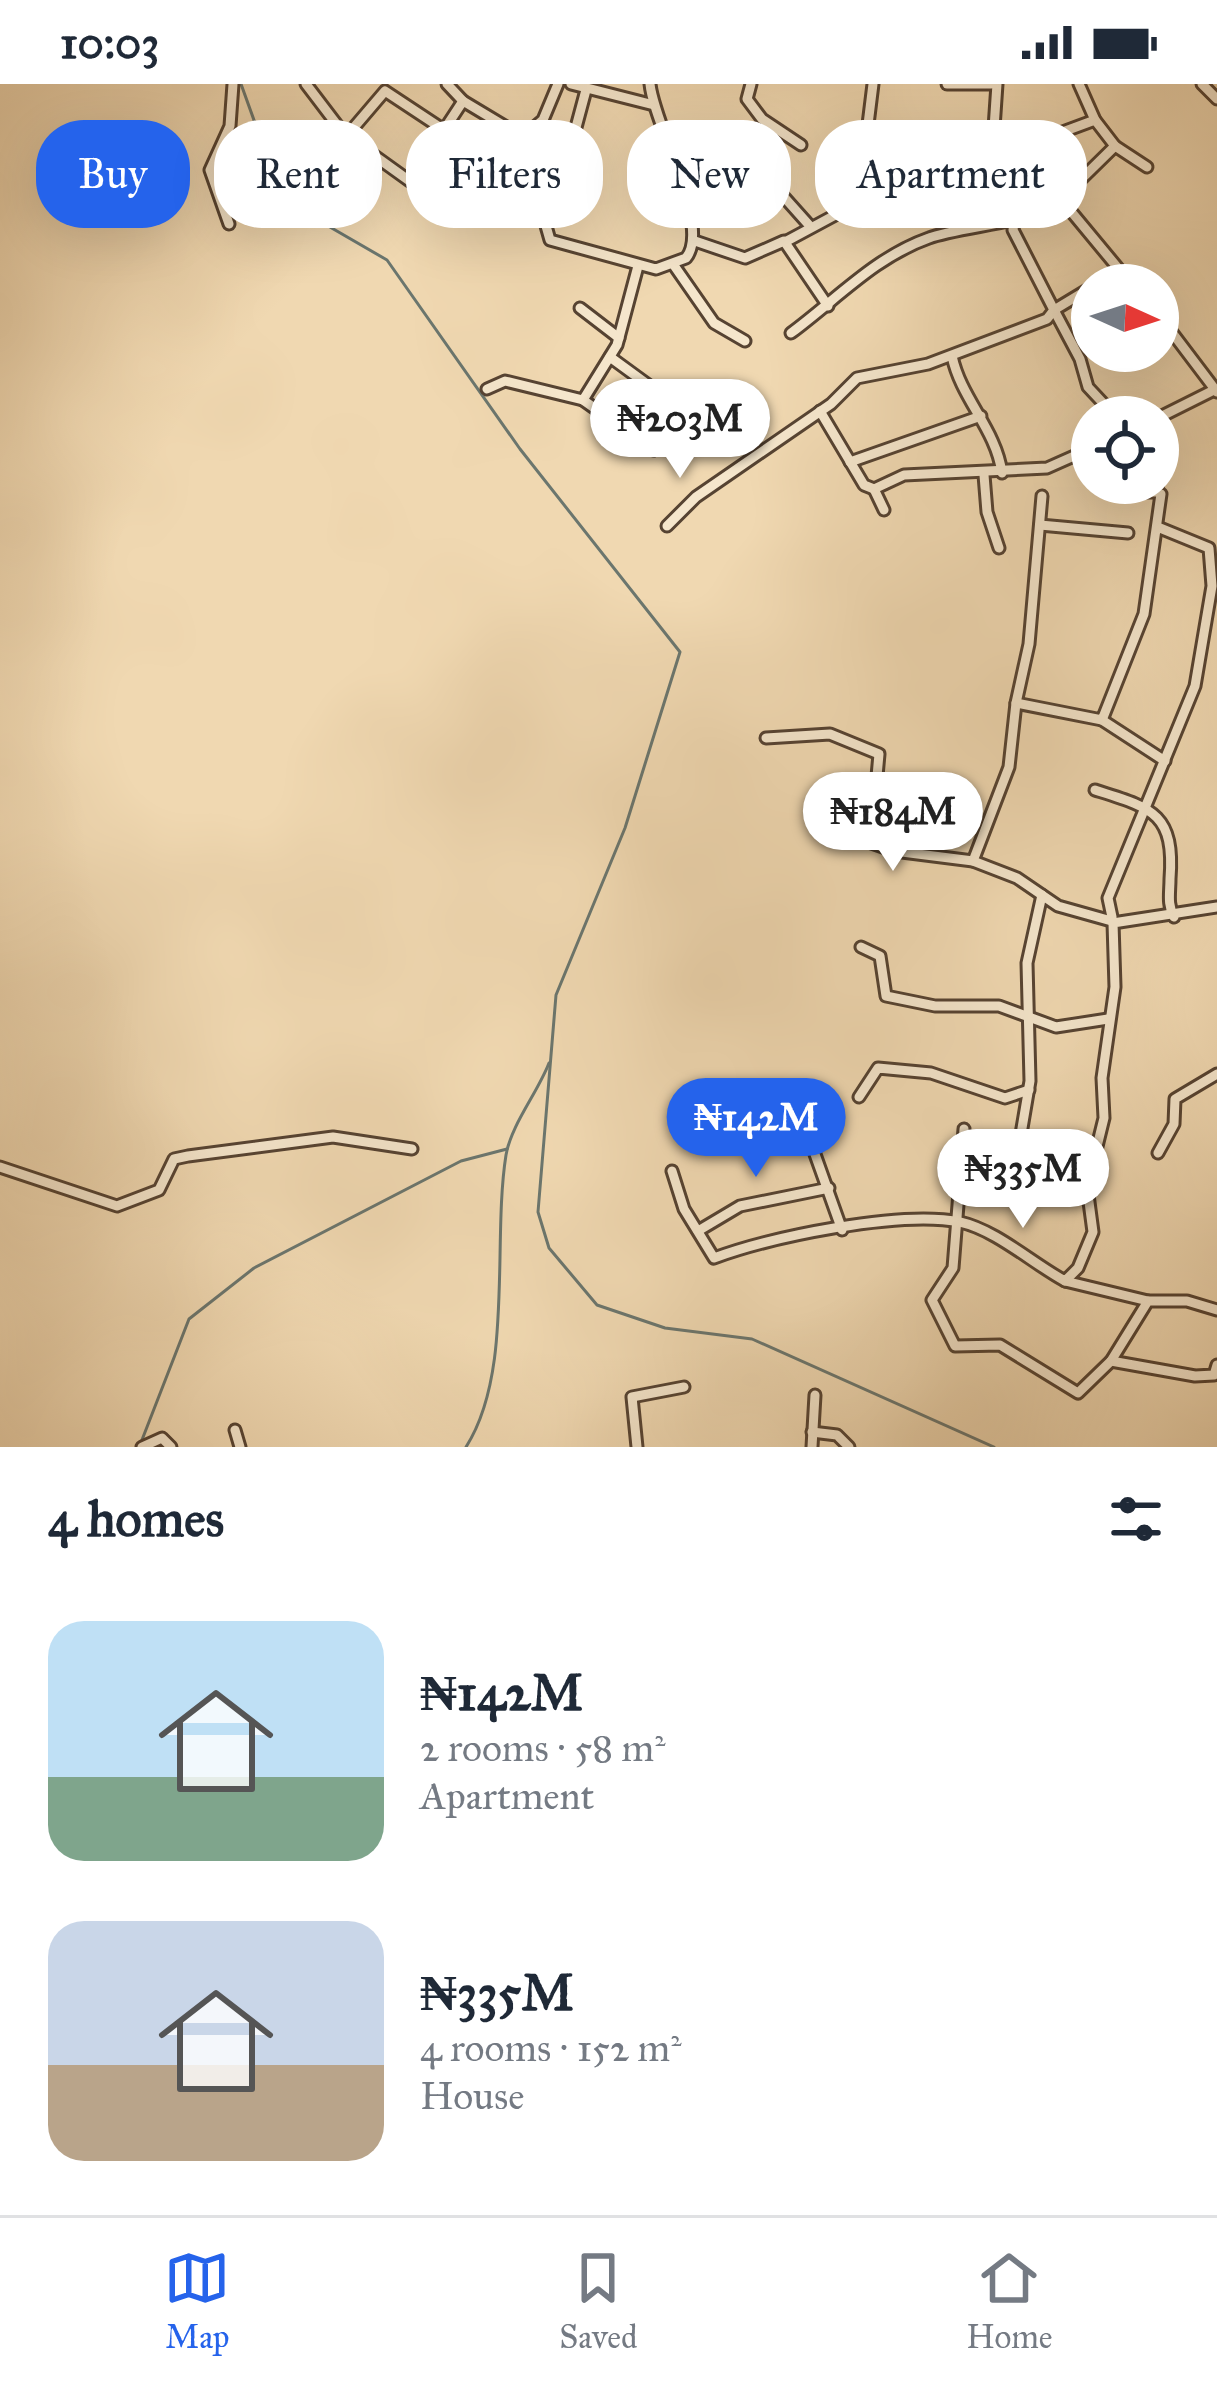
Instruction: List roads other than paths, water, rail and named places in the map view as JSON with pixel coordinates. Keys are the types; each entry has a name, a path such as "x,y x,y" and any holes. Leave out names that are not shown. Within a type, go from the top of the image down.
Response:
{"street":[{"path":"230,120 233,84"},
{"path":"306,84 333,120"},
{"path":"447,84 463,101 495,120"},
{"path":"543,120 558,84"},
{"path":"571,84 654,104"},
{"path":"547,228 550,240 638,266 656,269 690,254 695,241 691,214 650,84"},
{"path":"751,84 747,99 757,114 801,145"},
{"path":"695,241 745,258 851,206 862,173 873,84"},
{"path":"947,84 994,84 992,120"},
{"path":"1079,84 1095,121 1115,146 1147,167"},
{"path":"1204,85 1217,98"},
{"path":"360,120 387,87 444,130 463,101"},
{"path":"578,120 586,90"},
{"path":"1087,124 1095,121"},
{"path":"1087,175 1115,146"},
{"path":"791,205 809,225"},
{"path":"791,333 867,269 894,254 932,236 986,228"},
{"path":"1015,228 1080,359 1088,387 1096,396"},
{"path":"1084,228 1114,264"},
{"path":"785,242 828,306"},
{"path":"673,264 714,323 745,341"},
{"path":"583,400 619,338 638,266"},
{"path":"667,526 696,497 866,374 952,356 1031,328 1071,300"},
{"path":"580,308 619,338"},
{"path":"1179,339 1215,391 1179,408"},
{"path":"952,356 956,375 980,416 1002,473"},
{"path":"610,357 677,406"},
{"path":"487,389 506,381 583,400 654,450"},
{"path":"820,411 884,510"},
{"path":"850,462 980,416"},
{"path":"874,489 904,475 984,475 1047,468 1071,457"},
{"path":"984,475 999,548"},
{"path":"973,861 1009,766 1029,644 1042,496"},
{"path":"1102,721 1144,614 1161,504"},
{"path":"1040,525 1128,533"},
{"path":"1065,1281 1078,1268 1093,1232 1087,1187 1104,1118 1108,1019 1115,987 1114,920 1108,898 1195,686 1213,564 1209,548 1160,528"},
{"path":"1016,704 1102,721 1165,760"},
{"path":"766,738 830,734 879,754 871,843 973,861 1058,906 1114,920 1174,917 1217,907"},
{"path":"1095,790 1147,808 1164,822 1170,837 1169,904 1174,917"},
{"path":"1020,1140 1029,1090 1027,963 1042,895"},
{"path":"861,947 880,956 886,996 935,1006 999,1006 1056,1027 1108,1019"},
{"path":"859,1097 878,1068 931,1073 1005,1098 1029,1090"},
{"path":"1159,1153 1174,1124 1175,1099 1217,1074"},
{"path":"806,1129 842,1230"},
{"path":"964,1130 953,1268 932,1300 955,1346 1000,1345 1078,1393 1111,1361 1148,1301"},
{"path":"0,1167 117,1206 159,1190 173,1159 188,1156 332,1137 412,1149"},
{"path":"671,1171 714,1258 764,1240 887,1222 960,1222 1065,1281 1148,1301 1187,1300 1217,1310"},
{"path":"698,1231 740,1206 829,1188"},
{"path":"1078,1268 1086,1287"},
{"path":"1111,1361 1195,1376 1214,1375 1217,1365"},
{"path":"637,1447 632,1397 684,1388"},
{"path":"812,1447 815,1395"},
{"path":"235,1430 241,1447"},
{"path":"812,1432 837,1435 849,1447"},
{"path":"142,1447 162,1438 171,1447"}],"waterway":[{"path":"241,84 273,173 323,223 387,260 520,449 680,652 625,828 556,995 538,1212 549,1248 597,1305 665,1328 752,1339 994,1447"},
{"path":"466,1447 491,1382 506,1155 549,1063"},
{"path":"140,1445 189,1319 254,1268 461,1161 507,1149"}]}
